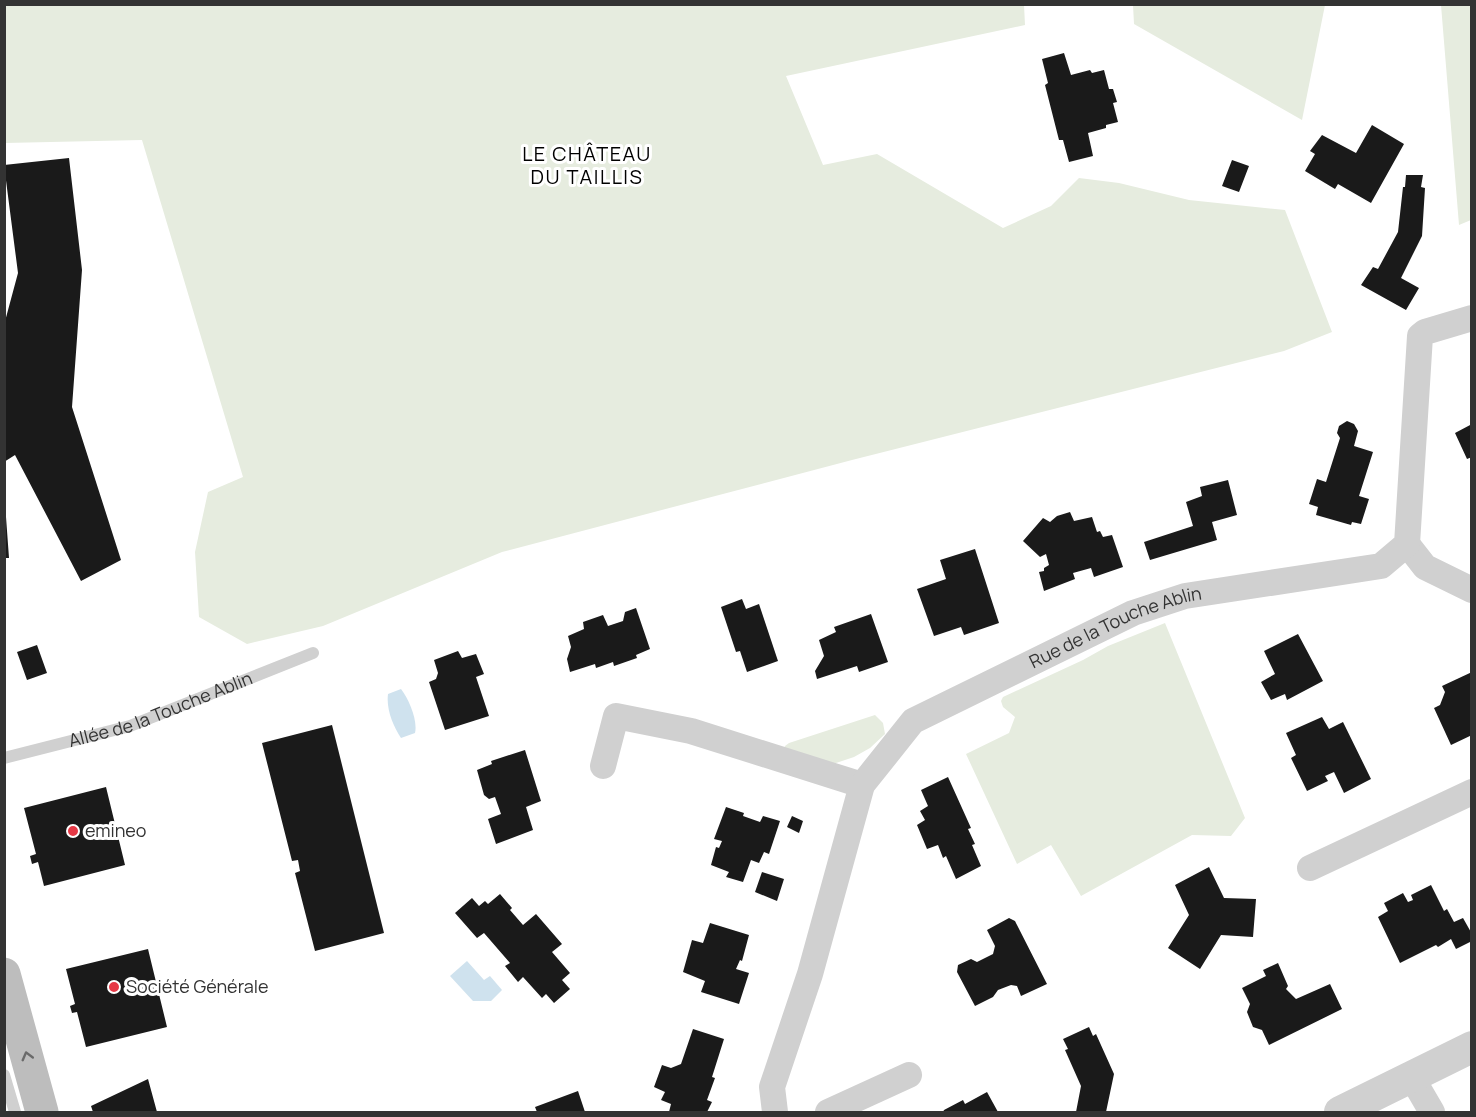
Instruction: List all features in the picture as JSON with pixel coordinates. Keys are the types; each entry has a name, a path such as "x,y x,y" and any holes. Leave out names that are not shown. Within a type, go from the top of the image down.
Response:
{"main road":[{"path":"4,974 42,1113"}],"street":[{"path":"1472,318 1425,332 1420,336 1407,544 1425,567 1472,590"},
{"name":"Rue de la Touche Ablin","path":"775,1113 772,1087 810,974 862,785 913,721 1133,613 1185,596 1381,566 1407,544"},
{"path":"603,765 616,716 692,730 862,785"},
{"path":"1310,868 1472,792"},
{"path":"1340,1113 1472,1047"},
{"path":"828,1113 909,1075"},
{"path":"1411,1076 1432,1113"}],"lane":[{"name":"Allée de la Touche Ablin","path":"4,758 130,726 313,654"},
{"path":"4,1075 15,1113"}],"shaded area":[{"path":"4,5 1024,5 1025,25 786,76 823,165 877,154 1003,228 1051,206 1079,178 1119,183 1189,200 1285,210 1332,332 1284,351 852,460 502,552 323,626 247,644 199,617 195,552 208,492 243,477 142,140 5,143"},
{"path":"1133,5 1325,5 1302,120 1134,24"},
{"path":"1441,5 1471,5 1471,220 1459,225"},
{"path":"1165,623 1245,818 1231,836 1192,835 1081,896 1051,845 1017,864 966,754 1009,733 1015,717 1003,707 1001,701 1003,697 1108,646"},
{"path":"875,715 883,723 885,734 870,748 854,757 824,767 782,755 785,746 789,743"}],"water":[{"path":"401,689 412,710 416,728 415,733 401,738 391,717 388,694"},
{"path":"467,961 484,980 490,976 502,990 491,1001 473,1001 450,976"}],"building":[{"path":"1064,53 1071,75 1090,70 1092,73 1104,70 1109,89 1113,89 1117,102 1113,103 1118,122 1088,133 1093,156 1069,162 1063,140 1059,140 1045,85 1048,83 1042,59"},
{"path":"1372,125 1404,144 1371,203 1338,184 1335,189 1305,171 1315,154 1310,151 1322,135 1356,153"},
{"path":"69,158 82,270 72,407 121,560 81,581 15,455 4,462 4,325 18,273 4,165"},
{"path":"1232,160 1249,166 1239,192 1222,186"},
{"path":"1406,175 1423,175 1421,187 1425,188 1422,236 1401,278 1419,288 1406,310 1361,285 1373,267 1378,269 1398,232"},
{"path":"1347,421 1354,424 1358,431 1354,446 1373,452 1359,496 1369,499 1361,524 1352,522 1351,525 1316,515 1318,507 1309,504 1317,479 1326,482 1340,438 1337,433 1339,426"},
{"path":"1472,424 1472,457 1467,459 1455,433"},
{"path":"1228,480 1237,515 1212,522 1217,540 1150,560 1144,542 1193,526 1186,502 1202,496 1200,487"},
{"path":"1070,512 1074,521 1092,517 1097,532 1100,531 1103,537 1112,535 1123,567 1094,577 1091,568 1073,573 1075,579 1044,591 1039,572 1044,571 1044,568 1049,565 1046,554 1040,557 1023,541 1043,518 1050,522 1057,516"},
{"path":"4,517 6,517 9,558 4,558"},
{"path":"975,549 999,623 964,635 961,627 934,636 917,589 946,579 940,560"},
{"path":"742,599 746,609 759,604 778,661 747,672 740,651 736,652 721,607"},
{"path":"636,608 650,649 636,655 637,658 614,666 613,662 596,668 595,664 570,672 567,659 571,647 568,636 584,629 583,622 603,615 608,626 623,621 625,612"},
{"path":"871,614 888,662 859,672 857,666 817,679 815,671 824,656 819,640 836,632 834,627"},
{"path":"1298,634 1323,681 1287,700 1285,694 1271,700 1261,682 1275,674 1264,651"},
{"path":"37,645 47,673 27,680 17,652"},
{"path":"458,651 462,658 476,654 484,674 476,677 489,716 445,730 429,682 436,679 438,673 434,660"},
{"path":"1472,672 1472,735 1451,745 1434,708 1440,705 1445,692 1442,686"},
{"path":"1322,717 1329,729 1343,722 1371,779 1344,793 1334,772 1325,776 1328,781 1307,791 1291,758 1296,755 1286,733"},
{"path":"332,725 384,933 315,951 295,873 300,871 298,860 292,861 262,743"},
{"path":"525,750 541,801 526,807 533,830 496,844 488,819 501,814 495,797 489,799 484,795 477,770 492,764 491,761"},
{"path":"948,777 971,828 968,829 975,844 972,845 981,866 956,879 946,856 943,858 938,845 927,849 917,825 925,820 920,811 928,806 921,790"},
{"name":"emineo","path":"106,787 125,865 44,886 38,862 32,864 30,856 36,854 24,808"},
{"path":"726,807 760,822 763,816 780,821 769,854 764,852 759,863 751,860 743,882 726,877 729,872 711,865 716,847 719,848 722,841 714,839"},
{"path":"792,816 803,821 799,833 787,827"},
{"path":"1209,867 1224,898 1256,899 1253,937 1221,935 1200,969 1168,948 1189,915 1175,885"},
{"path":"762,872 784,879 777,901 755,892"},
{"path":"1431,885 1444,911 1447,909 1454,922 1463,918 1472,934 1472,941 1456,949 1451,939 1400,963 1378,917 1388,911 1384,903 1403,893 1408,902 1413,900 1411,895"},
{"path":"500,894 523,925 536,914 562,944 552,952 570,973 562,980 570,989 554,1003 546,994 542,998 523,977 518,982 505,966 510,963 484,933 477,938 455,913 472,898 479,906 485,901 488,904"},
{"path":"1009,918 1015,921 1047,984 1021,996 1017,986 1011,985 998,990 993,997 975,1006 957,972 958,965 971,959 977,962 993,954 995,946 987,930"},
{"path":"710,923 749,935 742,961 740,960 736,969 749,973 739,1004 701,992 705,981 683,972 692,940 703,943"},
{"name":"Société Générale","path":"148,949 167,1027 86,1047 77,1012 72,1013 70,1006 75,1004 66,969"},
{"path":"1278,963 1288,986 1286,989 1296,999 1330,984 1342,1009 1269,1045 1262,1030 1253,1027 1247,1012 1250,1004 1242,988 1266,976 1263,970"},
{"path":"1089,1027 1093,1036 1096,1034 1114,1074 1106,1112 1076,1112 1081,1086 1065,1050 1068,1049 1063,1039"},
{"path":"693,1029 724,1039 712,1077 715,1078 707,1100 712,1102 707,1112 669,1112 671,1104 661,1100 665,1092 654,1087 662,1065 671,1068 681,1064"},
{"path":"148,1079 157,1112 93,1112 91,1106"},
{"path":"578,1091 585,1112 537,1112 535,1107"},
{"path":"987,1092 998,1112 943,1112 963,1100 965,1104"}],"place":[{"name":"emineo","path":"73,831"},
{"name":"Société Générale","path":"114,987"}],"district":[{"name":"LE CHÂTEAU DU TAILLIS","path":"587,166"}]}
